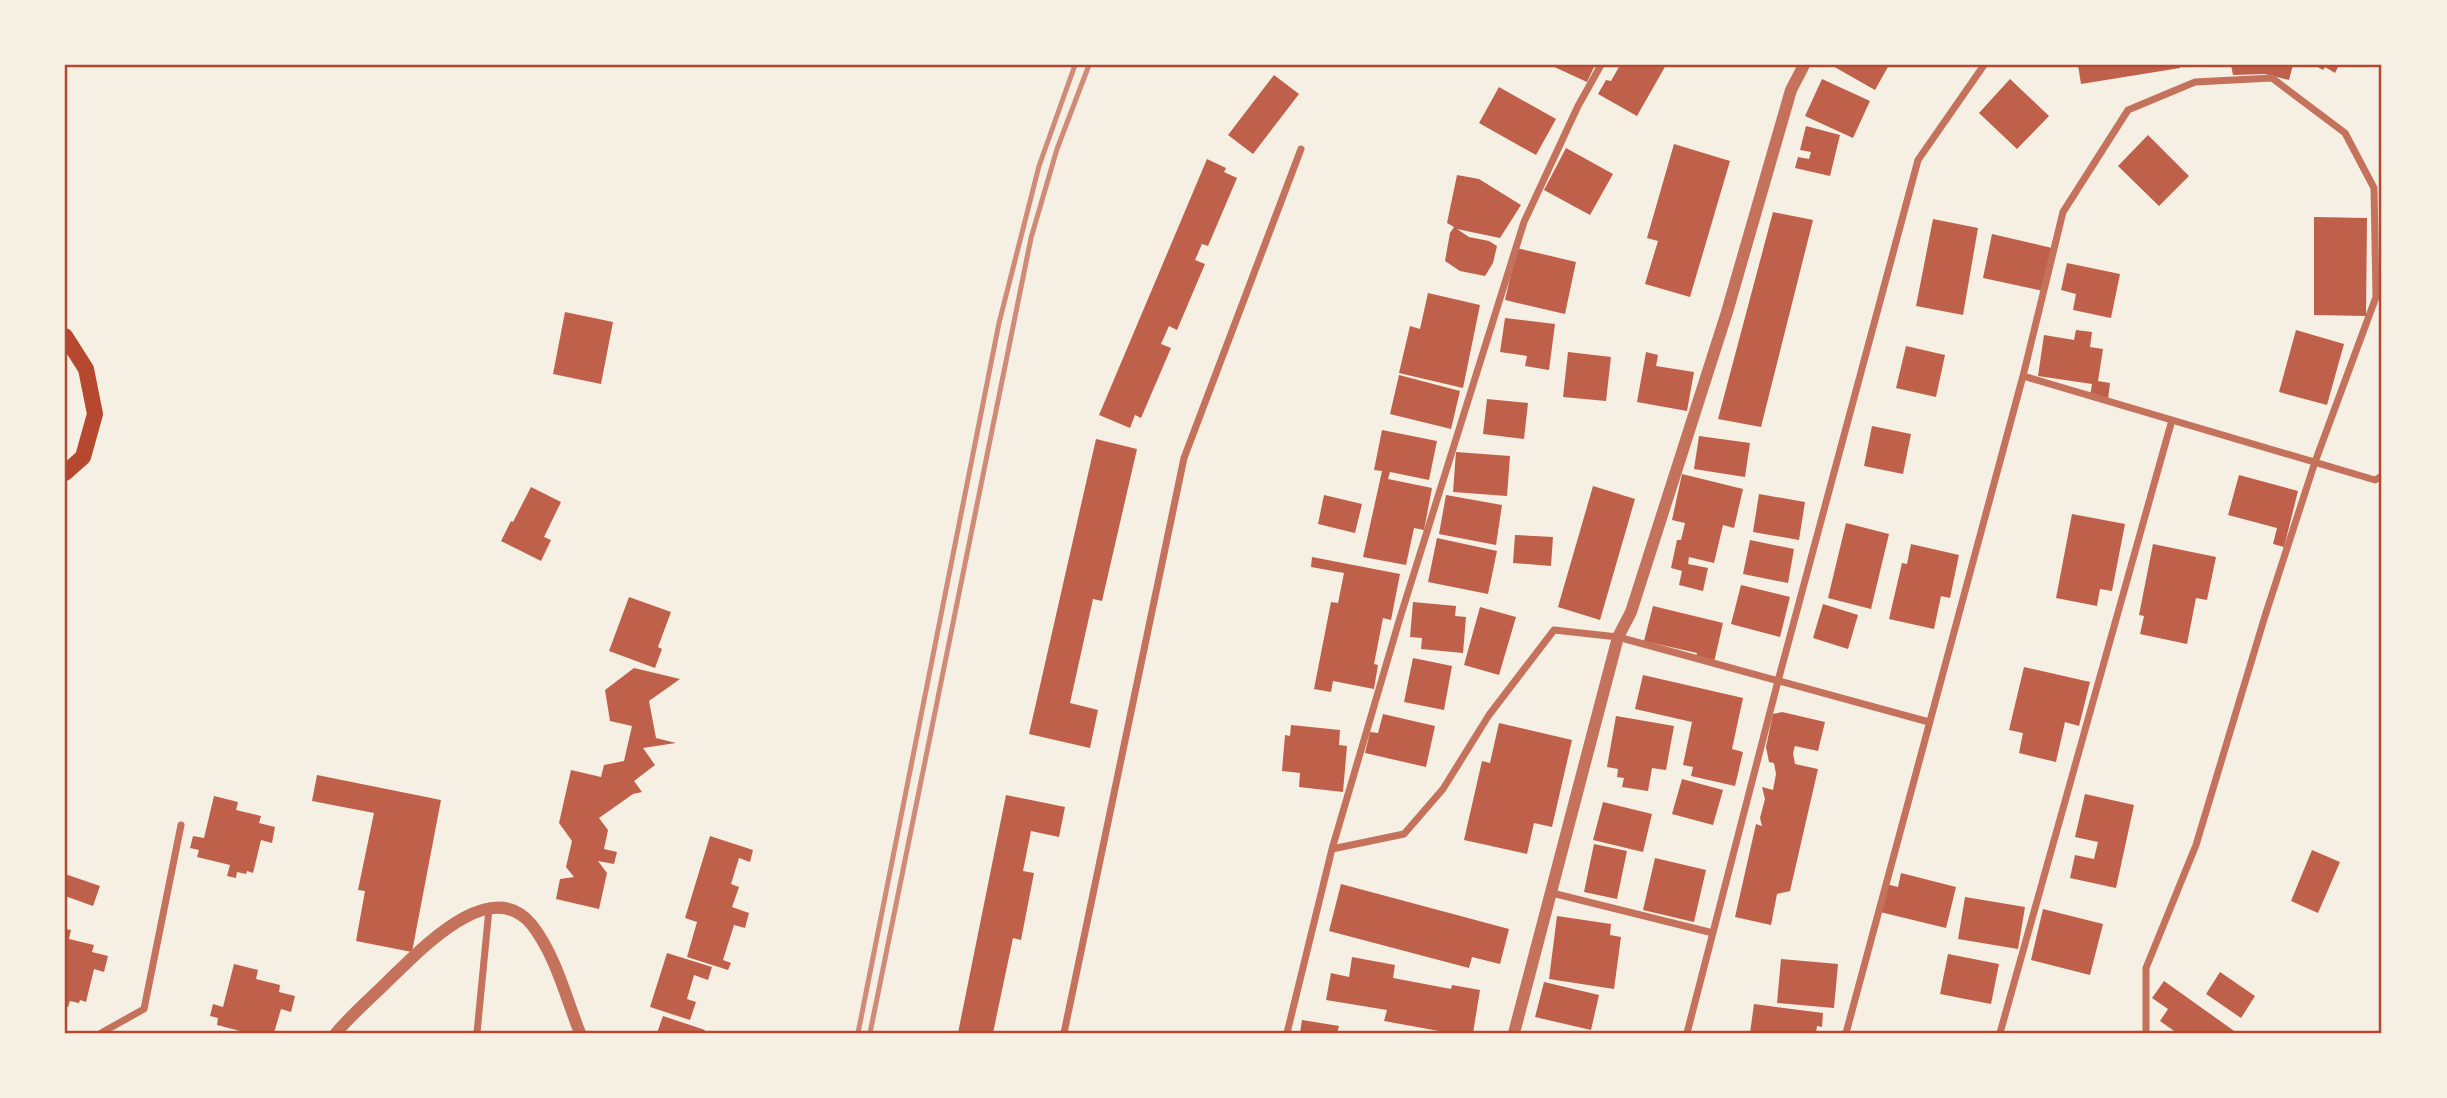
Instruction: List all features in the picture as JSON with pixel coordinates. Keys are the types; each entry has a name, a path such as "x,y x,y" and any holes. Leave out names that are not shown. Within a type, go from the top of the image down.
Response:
{"main road":[{"path":"65,336 86,369 95,414 83,457 65,473"}],"street":[{"path":"1287,1033 1332,849 1399,621 1524,222 1577,106 1601,65"},
{"path":"1514,1033 1618,637 1631,612 1727,312 1791,90 1804,65"},
{"path":"1687,1033 1918,160 1984,65"},
{"path":"1846,1033 2023,376 2063,212 2128,110 2195,82 2272,78 2345,132 2374,188 2376,297 2315,463 2265,615 2196,845 2146,968 2146,1033"},
{"path":"1064,1033 1184,458 1301,149"},
{"path":"2023,376 2375,480 2382,476"},
{"path":"2000,1033 2172,420"},
{"path":"1332,849 1404,834 1443,789 1489,715 1554,630 1618,637 1929,722"},
{"path":"101,1033 144,1009 181,825"},
{"path":"1552,893 1713,933"},
{"path":"477,1033 489,908"},
{"path":"336,1033 349,1026 435,937 467,916 489,908 514,911 531,924 551,958 580,1033"}],"building":[{"path":"1550,65 1595,65 1587,82"},
{"path":"1620,65 1666,65 1637,116 1598,94 1606,80 1611,81"},
{"path":"1831,65 1889,65 1875,90"},
{"path":"2078,65 2180,65 2180,68 2081,84"},
{"path":"2231,65 2293,65 2289,80 2265,74 2233,75"},
{"path":"2314,65 2339,65 2335,73"},
{"path":"1274,75 1299,94 1253,154 1228,135"},
{"path":"1822,79 1870,101 1853,138 1805,116"},
{"path":"2010,79 2049,116 2017,149 1979,113"},
{"path":"1499,87 1556,119 1536,155 1479,123"},
{"path":"1806,126 1840,135 1830,176 1795,168 1798,157 1809,159 1811,152 1800,150"},
{"path":"2148,135 2189,176 2159,206 2118,166"},
{"path":"1674,144 1730,161 1690,297 1645,284 1658,241 1647,238"},
{"path":"1566,148 1613,174 1590,215 1544,190"},
{"path":"1207,159 1226,168 1224,172 1237,178 1208,246 1202,244 1195,260 1205,264 1177,330 1169,326 1161,344 1171,348 1141,418 1135,415 1130,428 1099,415"},
{"path":"1457,175 1479,179 1521,205 1500,238 1457,229 1469,237 1489,241 1497,246 1493,263 1485,276 1460,271 1445,261 1450,233 1454,227 1447,223"},
{"path":"1773,212 1813,220 1761,427 1718,419"},
{"path":"2314,217 2367,218 2366,316 2314,315"},
{"path":"1933,219 1978,228 1963,315 1916,306"},
{"path":"1992,234 2052,248 2043,291 1983,278"},
{"path":"1517,248 1576,262 1565,314 1505,300"},
{"path":"2067,263 2120,274 2111,318 2073,310 2076,294 2061,290"},
{"path":"1428,293 1480,305 1463,388 1399,373 1410,326 1420,329"},
{"path":"565,312 613,322 601,384 553,374"},
{"path":"1505,318 1555,324 1549,370 1525,366 1527,356 1500,352"},
{"path":"2076,330 2092,332 2090,347 2103,349 2098,381 2110,383 2108,399 2090,396 2092,384 2038,376 2044,335 2074,340"},
{"path":"2296,330 2344,344 2327,405 2279,392"},
{"path":"1906,346 1945,355 1936,397 1896,388"},
{"path":"1568,352 1611,357 1606,401 1563,397"},
{"path":"1646,352 1658,355 1656,366 1694,372 1687,411 1637,402"},
{"path":"1399,375 1460,391 1451,429 1390,414"},
{"path":"1487,399 1528,403 1524,439 1483,434"},
{"path":"1872,426 1911,434 1903,474 1864,466"},
{"path":"1382,430 1437,441 1429,480 1390,472 1388,479 1432,488 1424,530 1414,528 1406,565 1363,557 1382,471 1374,470"},
{"path":"1699,436 1750,443 1745,477 1694,469"},
{"path":"1096,439 1137,449 1102,601 1093,599 1070,703 1098,710 1090,748 1029,734"},
{"path":"1456,452 1510,456 1507,496 1453,492"},
{"path":"1682,474 1743,489 1734,528 1723,525 1714,563 1689,557 1688,564 1708,568 1703,591 1679,585 1682,571 1671,568 1677,540 1681,540 1685,523 1672,520"},
{"path":"2239,475 2298,491 2284,547 2273,544 2277,528 2228,515"},
{"path":"1593,486 1635,499 1600,620 1558,607"},
{"path":"531,487 561,502 544,537 551,540 541,561 501,541"},
{"path":"1759,494 1805,502 1799,540 1753,532"},
{"path":"1324,495 1362,504 1355,533 1318,524"},
{"path":"1446,495 1502,505 1496,545 1439,534"},
{"path":"2072,514 2125,524 2112,591 2100,589 2097,606 2056,598"},
{"path":"1846,523 1889,534 1871,609 1828,598"},
{"path":"1515,535 1553,537 1551,566 1513,563"},
{"path":"1437,538 1497,551 1488,594 1428,582"},
{"path":"1750,540 1794,549 1788,583 1743,574"},
{"path":"1911,544 1959,555 1950,598 1941,596 1934,629 1889,619 1902,563 1907,564"},
{"path":"2153,544 2216,557 2207,600 2196,598 2187,644 2140,634 2144,616 2139,615"},
{"path":"1312,557 1400,574 1391,620 1383,618 1374,664 1378,665 1374,689 1333,681 1331,692 1314,689 1331,602 1338,603 1344,573 1311,567"},
{"path":"1741,585 1790,597 1780,637 1731,624"},
{"path":"629,597 671,612 658,647 662,649 655,668 609,651"},
{"path":"1413,602 1456,606 1455,616 1466,617 1463,653 1421,649 1422,638 1410,637"},
{"path":"1823,604 1858,615 1848,649 1813,638"},
{"path":"1653,606 1723,623 1714,662 1696,658 1697,653 1644,641"},
{"path":"1480,607 1516,617 1499,675 1464,665"},
{"path":"1413,658 1452,666 1444,710 1404,702"},
{"path":"2024,667 2090,682 2079,726 2065,722 2056,762 2019,753 2023,733 2009,730"},
{"path":"634,668 680,679 649,701 656,738 676,743 643,748 655,765 634,781 642,792 633,794 599,818 608,830 604,849 617,852 614,864 598,861 607,873 599,909 556,899 560,879 574,877 566,867 572,841 559,823 571,770 601,777 604,765 624,761 632,726 610,721 605,690"},
{"path":"1643,675 1743,698 1732,749 1743,752 1735,786 1691,776 1693,767 1683,765 1692,722 1635,709"},
{"path":"1782,712 1825,722 1818,751 1795,746 1793,753 1795,764 1818,769 1790,891 1777,894 1771,925 1735,917 1756,824 1762,826 1760,818 1765,799 1762,787 1773,790 1776,774 1774,763 1769,762 1766,747 1773,714"},
{"path":"1383,714 1435,726 1426,767 1365,753 1370,732 1378,733"},
{"path":"1616,716 1674,726 1666,770 1652,768 1648,791 1622,787 1624,778 1617,777 1618,769 1607,767"},
{"path":"1499,723 1572,740 1552,827 1534,823 1527,854 1464,840 1482,761 1490,763"},
{"path":"1291,725 1340,730 1339,745 1347,746 1343,792 1299,787 1300,773 1282,771 1285,735 1290,736"},
{"path":"317,775 441,800 412,952 356,941 365,891 358,890 374,813 312,801"},
{"path":"1682,779 1723,790 1713,825 1672,814"},
{"path":"2085,794 2134,805 2116,888 2070,878 2075,855 2094,859 2098,842 2075,837"},
{"path":"1006,795 1065,807 1059,837 1031,831 1023,871 1034,873 1021,940 1013,938 993,1033 958,1033"},
{"path":"214,796 238,802 236,810 261,816 259,823 275,827 272,843 261,840 253,873 237,872 236,878 227,876 230,865 197,857 199,850 190,848 193,836 204,838"},
{"path":"1603,802 1652,814 1643,852 1593,840"},
{"path":"710,836 753,850 750,862 739,858 731,884 739,887 732,907 749,913 745,928 734,925 723,960 731,963 728,970 687,957 697,922 685,918"},
{"path":"1594,844 1627,851 1617,899 1584,892"},
{"path":"2312,850 2340,862 2318,913 2291,901"},
{"path":"1655,858 1706,870 1694,922 1643,910"},
{"path":"1901,873 1956,887 1946,928 1880,912 1886,884 1898,887"},
{"path":"65,874 100,886 93,906 65,896"},
{"path":"1341,884 1509,929 1500,964 1472,957 1469,968 1329,931"},
{"path":"1965,897 2025,907 2018,949 1958,939"},
{"path":"2043,909 2103,924 2090,975 2031,960"},
{"path":"1557,916 1611,924 1610,935 1621,937 1614,989 1549,979"},
{"path":"65,929 71,930 69,939 94,945 92,952 108,956 104,972 94,969 86,1002 70,1001 68,1007 65,1006"},
{"path":"667,953 712,967 708,980 694,975 687,999 696,1002 690,1020 650,1007"},
{"path":"1948,954 1999,964 1991,1004 1940,994"},
{"path":"1352,957 1395,965 1393,978 1451,989 1452,985 1480,990 1473,1033 1450,1033 1384,1021 1387,1010 1326,1000 1331,973 1349,977"},
{"path":"1781,959 1838,964 1834,1008 1777,1003"},
{"path":"234,964 258,970 256,979 280,985 279,992 295,996 291,1012 281,1009 274,1033 248,1033 217,1025 218,1018 210,1016 213,1004 223,1007"},
{"path":"2220,972 2255,996 2241,1018 2206,994"},
{"path":"2164,981 2237,1033 2177,1033 2160,1021 2168,1009 2152,998"},
{"path":"1544,982 1599,995 1591,1030 1535,1017"},
{"path":"1754,1004 1823,1013 1822,1027 1817,1026 1816,1033 1750,1033"},
{"path":"663,1016 705,1030 704,1033 657,1033"},
{"path":"1302,1020 1339,1026 1337,1033 1300,1033"}],"railway":[{"path":"858,1033 999,323 1039,166 1075,65"},
{"path":"870,1033 1031,238 1057,149 1089,65"}]}
